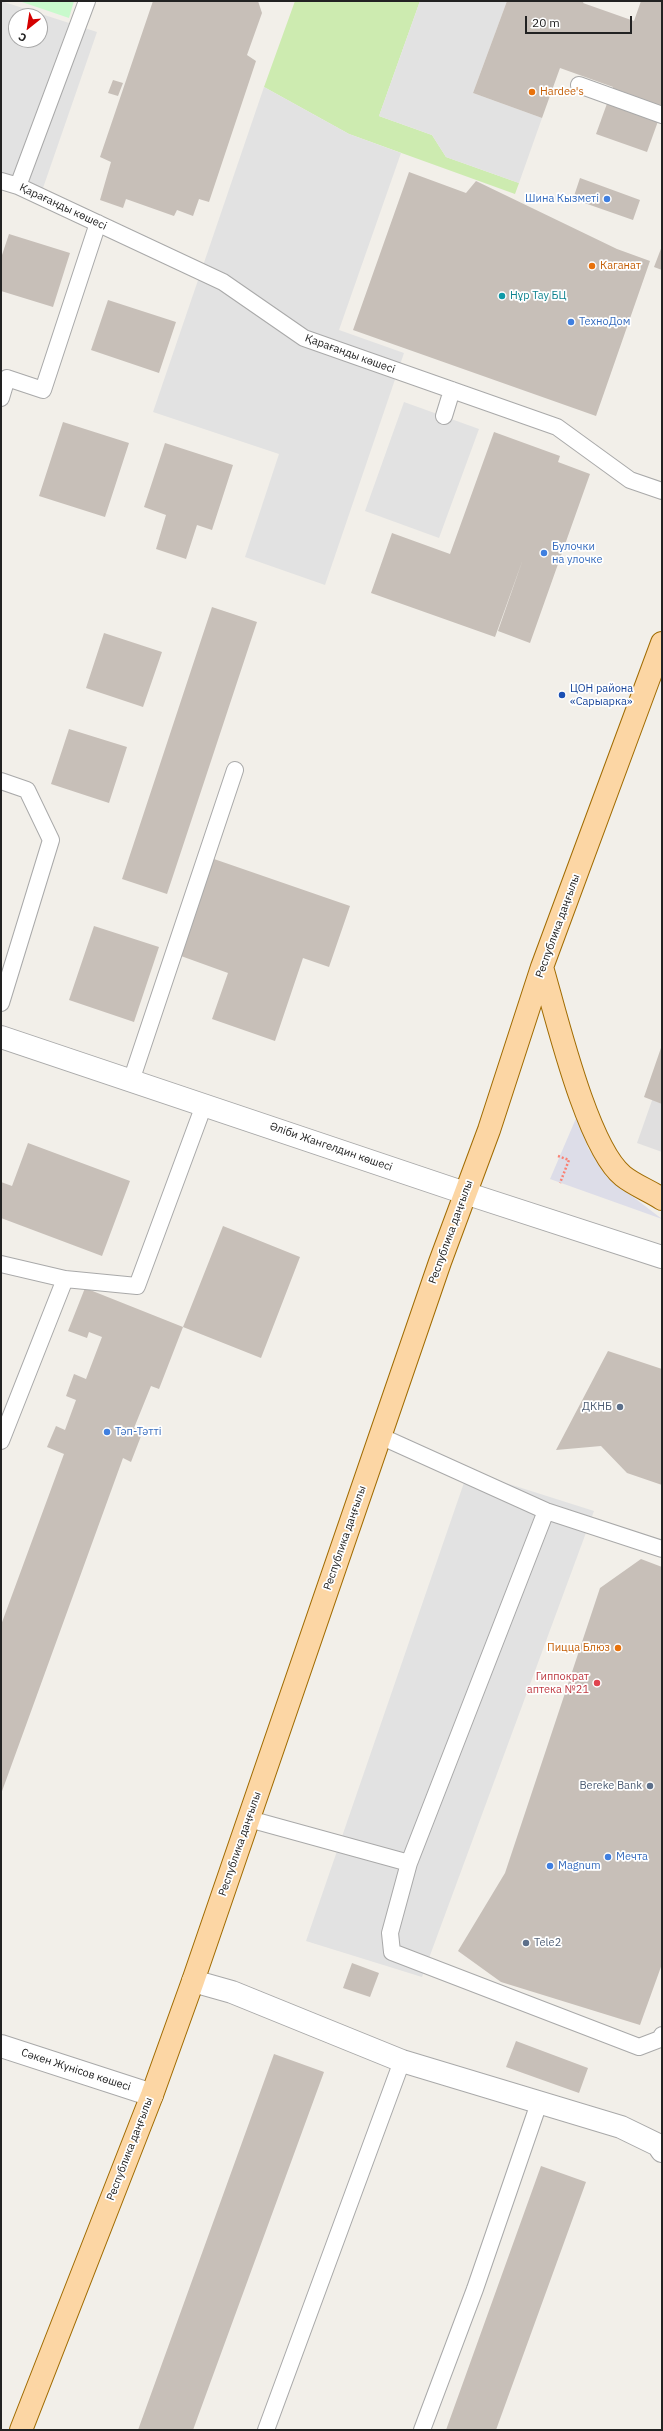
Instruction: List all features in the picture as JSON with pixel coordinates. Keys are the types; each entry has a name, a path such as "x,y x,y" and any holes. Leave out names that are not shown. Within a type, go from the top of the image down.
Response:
{"main road":[{"name":"Республика даңғылы","path":"21,2430 152,2095 193,1981 380,1436 465,1193 490,1130 542,967 662,643"},
{"path":"542,967 575,1077 597,1141 622,1175 662,1199"}],"street":[{"name":"Әліби Жангелдин көшесі","path":"1,1037 465,1193 662,1257"},
{"path":"193,1981 232,1992 402,2061 621,2127 661,2144"},
{"name":"Сәкен Жүнісов көшесі","path":"1,2046 152,2095"}],"lane":[{"path":"18,186 87,1"},
{"path":"579,85 662,115"},
{"name":"Қарағанды көшесі","path":"1,181 18,186 223,282 304,338 557,427 630,480 662,491"},
{"path":"1,398 7,378 43,390 98,223"},
{"path":"444,416 452,390"},
{"path":"131,1080 235,770"},
{"path":"1,781 27,790 51,840 1,1003"},
{"path":"1,1264 65,1279 137,1286 204,1105"},
{"path":"1,1441 65,1279"},
{"path":"380,1436 546,1511 662,1548"},
{"path":"546,1511 409,1863 390,1933 392,1952 639,2047 660,2039 662,2035"},
{"path":"249,1819 409,1863"},
{"path":"266,2430 402,2061"},
{"path":"422,2430 475,2289 539,2103"}],"path":[{"path":"558,1156 569,1160 560,1183"}],"shaded area":[{"path":"1,1 23,8 8,8 8,48 48,48 48,16 97,32 43,188 1,174"},
{"path":"420,1 507,1 473,93 542,118 519,183 446,157 432,135 379,116"},
{"path":"264,87 349,134 401,153 339,330 404,353 325,585 245,557 279,454 153,412"},
{"path":"404,402 479,429 439,538 365,511"},
{"path":"662,1072 662,1152 637,1143"},
{"path":"577,1116 588,1148 607,1177 662,1219 550,1179"},
{"path":"468,1471 594,1511 422,1977 306,1941"}],"green space":[{"path":"19,1 74,1 69,18 48,11 48,8 40,8"},
{"path":"295,1 420,1 379,116 432,135 446,157 519,183 515,194 349,134 264,87"}],"building":[{"path":"153,1 258,1 262,13 247,55 256,61 209,202 199,199 193,216 177,210 174,216 126,199 123,208 100,200 111,162 100,157"},
{"path":"507,1 584,1 583,3 634,21 641,1 662,1 662,110 647,152 596,134 613,87 560,68 542,118 473,93"},
{"path":"113,80 123,83 118,96 108,93"},
{"name":"Нұр Тау БЦ","path":"409,172 466,193 476,181 617,249 650,261 596,416 353,330"},
{"name":"Шина Кызметі","path":"580,178 640,200 633,220 573,199"},
{"path":"9,234 70,253 53,307 1,291 1,258"},
{"path":"662,246 662,270 654,267"},
{"path":"108,300 176,322 159,373 91,350"},
{"path":"63,422 129,443 105,517 39,496"},
{"path":"494,432 560,456 558,462 590,474 530,643 498,631 523,559 495,637 371,593 392,533 450,554"},
{"path":"165,443 233,465 212,530 197,525 186,559 156,549 166,515 144,507"},
{"path":"212,607 257,622 167,894 122,879"},
{"path":"104,633 162,652 143,707 86,688"},
{"path":"69,729 127,747 109,803 51,784"},
{"path":"214,859 350,906 329,967 303,958 275,1041 212,1019 228,973 181,956"},
{"path":"94,926 159,947 134,1022 69,1000"},
{"path":"662,1045 662,1104 644,1097"},
{"path":"28,1143 130,1181 102,1256 1,1218 1,1182 12,1186"},
{"path":"223,1226 300,1257 261,1358 183,1327"},
{"path":"85,1288 183,1327 159,1389 151,1386 134,1428 143,1431 131,1462 123,1458 1,1794 1,1625 64,1454 47,1447 56,1426 65,1430 76,1400 66,1396 74,1374 86,1379 102,1337 89,1332 87,1338 68,1331"},
{"name":"ДКНБ","path":"608,1351 662,1369 662,1485 627,1473 601,1446 556,1450"},
{"path":"641,1559 662,1567 662,1964 640,2025 501,1982 458,1951 505,1873 600,1588"},
{"path":"352,1963 379,1973 370,1997 343,1988"},
{"path":"516,2041 588,2068 579,2093 506,2067"},
{"path":"274,2054 324,2072 193,2430 138,2430"},
{"path":"541,2166 586,2182 496,2430 446,2430"}],"place":[{"name":"Hardee's","path":"532,92"},
{"name":"Шина Кызметі","path":"607,199"},
{"name":"Каганат","path":"592,266"},
{"name":"Нұр Тау БЦ","path":"502,296"},
{"name":"ТехноДом","path":"571,322"},
{"name":"Булочки на улочке","path":"544,553"},
{"name":"ЦОН района «Сарыарка»","path":"562,695"},
{"name":"ДКНБ","path":"620,1407"},
{"name":"Тәп-Тәтті","path":"107,1432"},
{"name":"Пицца Блюз","path":"618,1648"},
{"name":"Гиппократ аптека №21","path":"597,1683"},
{"name":"Bereke Bank","path":"650,1786"},
{"name":"Мечта","path":"608,1857"},
{"name":"Magnum","path":"550,1866"},
{"name":"Tele2","path":"526,1943"}]}
